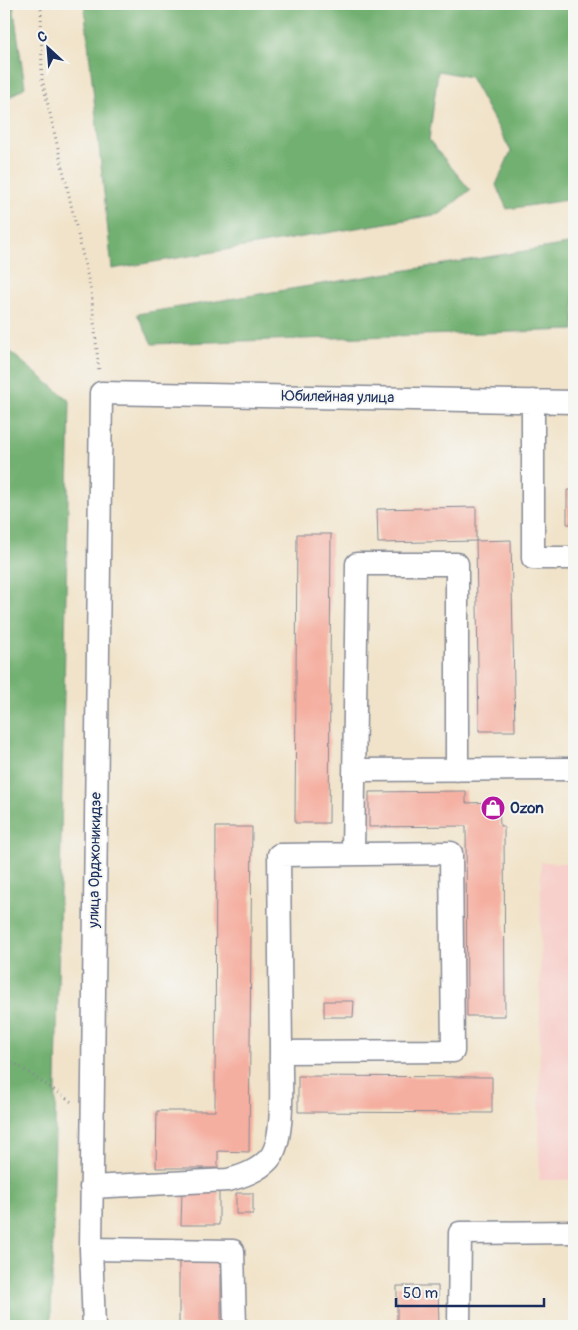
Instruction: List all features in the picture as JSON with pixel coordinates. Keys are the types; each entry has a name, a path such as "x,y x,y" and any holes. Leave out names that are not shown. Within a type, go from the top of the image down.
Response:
{"street":[{"name":"Юбилейная улица","path":"101,393 574,402"},
{"name":"улица Орджоникидзе","path":"94,1326 91,1187 101,393"},
{"path":"533,401 533,558 574,558"},
{"path":"353,854 357,564 458,564 457,770"},
{"path":"355,770 574,769"},
{"path":"91,1187 228,1180 247,1175 262,1166 271,1157 278,1142 281,1052 279,855 452,853 453,1050 281,1052"},
{"path":"459,1326 460,1233 574,1232"},
{"path":"91,1249 233,1250 236,1326"}],"path":[{"path":"40,4 42,79 92,291 101,393"},
{"path":"4,1056 92,1116"}],"shaded area":[{"path":"541,862 574,863 574,1180 539,1180"}],"green space":[{"path":"4,4 13,4 25,87 4,101"},
{"path":"84,4 574,4 574,199 507,209 496,185 511,151 470,77 438,71 429,140 470,190 440,214 112,269"},
{"path":"574,243 574,330 152,344 137,314"},
{"path":"4,347 70,401 51,1326 4,1326"}],"building":[{"path":"567,490 574,490 574,524 567,524"},
{"path":"476,507 476,541 378,543 377,509"},
{"path":"297,534 331,534 329,823 295,823"},
{"path":"511,540 515,731 479,731 476,541"},
{"path":"466,791 466,803 499,802 500,826 504,826 505,1016 467,1016 466,826 369,827 369,792"},
{"path":"216,827 252,827 249,1152 218,1151 218,1168 156,1168 157,1111 215,1111"},
{"path":"324,1001 354,1001 353,1017 324,1017"},
{"path":"298,1076 492,1077 492,1113 298,1112"},
{"path":"182,1191 219,1192 219,1225 181,1225"},
{"path":"236,1193 253,1193 253,1214 236,1214"},
{"path":"179,1260 221,1260 221,1326 179,1326"},
{"path":"397,1286 438,1286 439,1326 397,1326"}],"place":[{"name":"Ozon","path":"493,808"}]}
